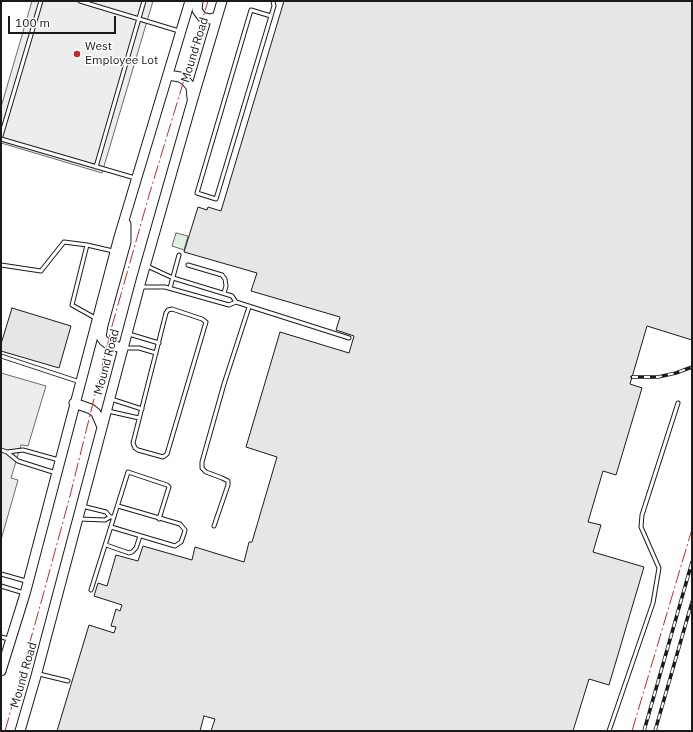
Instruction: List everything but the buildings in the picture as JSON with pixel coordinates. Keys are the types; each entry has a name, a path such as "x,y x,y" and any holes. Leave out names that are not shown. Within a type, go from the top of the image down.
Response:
{"main road":[{"name":"Mound Road","path":"1,672 28,582 115,252 190,1"},
{"path":"198,1 197,10 202,17 210,19 217,17"},
{"name":"Mound Road","path":"20,731 82,506 139,287 222,1"},
{"path":"168,75 180,77 186,81 191,88 192,102"},
{"path":"123,348 109,345 101,336 102,325 126,242 127,210"},
{"path":"74,403 91,409 96,413 102,427"}],"lane":[{"path":"41,1 1,137 136,179"},
{"path":"80,1 181,32"},
{"path":"96,167 144,1"},
{"path":"271,16 251,10 197,193 216,199 271,16 274,6 273,1"},
{"path":"1,265 41,271 64,242 87,245 115,252"},
{"path":"87,245 72,305 97,319"},
{"path":"170,288 179,255"},
{"path":"146,265 173,278 232,296 236,302 249,307 349,338"},
{"path":"188,265 222,275 225,279 226,286 224,294"},
{"path":"139,287 170,288 229,305 236,302"},
{"path":"210,300 213,290"},
{"path":"214,526 228,482 206,472 202,468 202,462 224,384 249,307"},
{"path":"168,310 195,316 206,322 165,456 135,448 134,443 158,343 168,310"},
{"path":"127,333 158,343"},
{"path":"123,348 139,348 156,353"},
{"path":"1,356 80,382"},
{"path":"110,399 142,409"},
{"path":"609,731 653,603 659,568 641,527 642,515 678,403"},
{"path":"106,411 139,418"},
{"path":"1,450 7,452 18,461 56,473"},
{"path":"7,452 23,450 59,460"},
{"path":"91,590 128,472 169,487 159,519"},
{"path":"82,506 106,512 110,517"},
{"path":"111,527 170,545 178,545 184,534 184,527 180,524 118,506"},
{"path":"78,519 105,520 110,517 114,517"},
{"path":"106,545 129,553 136,548 140,536"},
{"path":"1,574 28,582"},
{"path":"1,586 24,594"},
{"path":"1,637 11,639"},
{"path":"37,673 68,681"}],"green space":[{"path":"176,233 188,236 184,250 172,246"}],"shaded area":[{"name":"West Employee Lot","path":"32,1 153,1 102,173 1,143 1,107"},
{"path":"1,373 46,386 28,446 21,445 11,478 18,480 1,540"}],"railway":[{"path":"632,377 658,377 676,373 692,367"},
{"path":"644,731 692,562"},
{"path":"655,731 692,602"}],"power":[{"path":"5,731 70,496 112,326 150,192 208,1"},
{"path":"632,731 692,529"}],"place":[{"name":"West Employee Lot","path":"77,54"}]}
